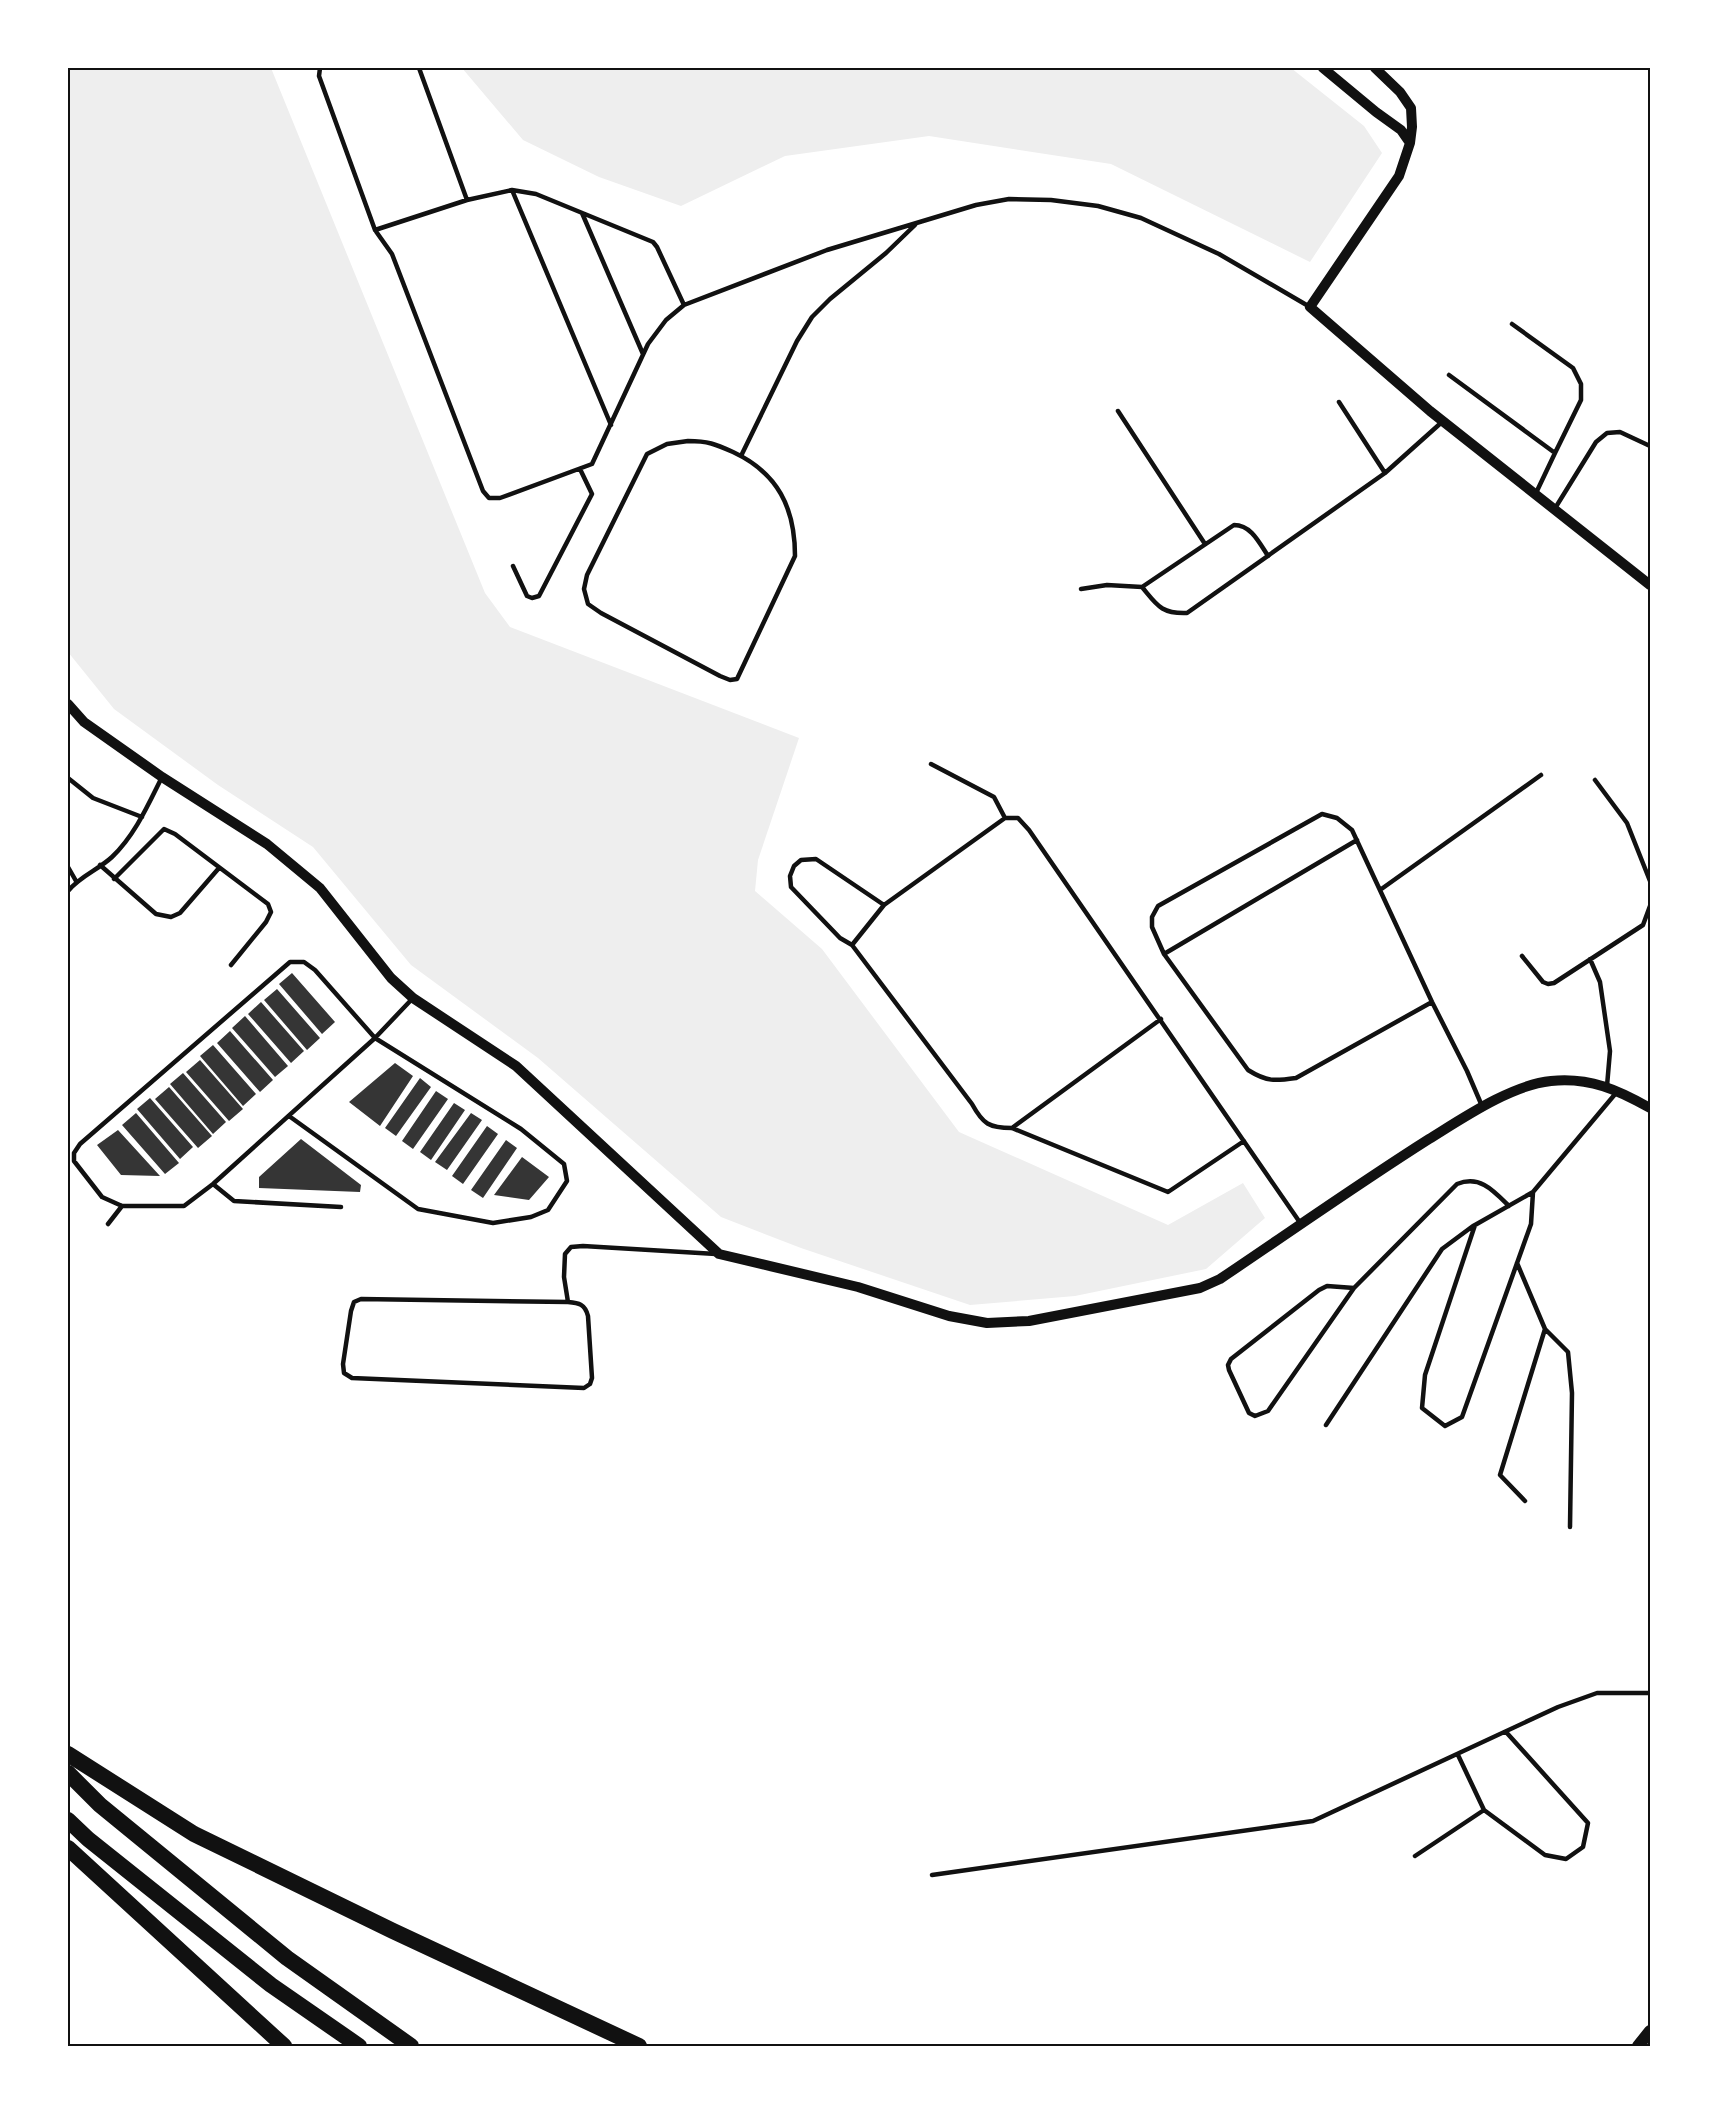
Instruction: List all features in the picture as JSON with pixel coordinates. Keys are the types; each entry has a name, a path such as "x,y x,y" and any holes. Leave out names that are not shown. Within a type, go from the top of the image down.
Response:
{"highway":[{"path":"68,1754 194,1834 393,1931 639,2046"},
{"path":"68,1773 100,1805 287,1958 411,2046"},
{"path":"68,1820 88,1839 271,1985 359,2046"},
{"path":"68,1848 285,2046"}],"main road":[{"path":"1638,2046 1650,2031"}],"street":[{"path":"1323,68 1401,130 1410,144"},
{"path":"1376,68 1400,92 1411,108 1410,144 1399,176 1310,307 1443,421 1650,585"},
{"path":"68,704 84,722 162,777 267,843 320,888 391,978 413,998 516,1066 719,1254 858,1287 949,1317 987,1323 1029,1321 1200,1288 1220,1279 1403,1155 1482,1106 1515,1091 1550,1081 1582,1081 1619,1090 1650,1108"}],"lane":[{"path":"320,68 319,76 375,230 392,254 483,491 489,498 500,498 592,464 648,344 666,320 684,305 827,249 976,205 1009,198 1051,200 1098,206 1141,218 1219,255 1310,307"},
{"path":"419,68 467,200"},
{"path":"375,230 467,200 512,190 536,194 653,242 684,305"},
{"path":"512,190 611,425"},
{"path":"582,213 643,354"},
{"path":"741,456 797,342 812,317 830,299 886,253 917,222"},
{"path":"1512,324 1574,368 1581,384 1581,400 1535,495"},
{"path":"1449,375 1556,453"},
{"path":"1339,402 1385,473"},
{"path":"1118,411 1205,544"},
{"path":"1142,586 1161,609 1172,614 1187,613 1385,473 1443,421"},
{"path":"1554,511 1596,442 1607,433 1620,432 1650,446"},
{"path":"709,441 741,456 760,467 776,483 788,508 795,534 795,556 737,679 730,680 601,613 588,604 584,589 587,575 647,454 667,444 709,441"},
{"path":"513,566 526,596 532,598 539,596 592,494 580,470"},
{"path":"1081,589 1107,585 1142,586 1234,525 1243,525 1250,530 1268,555"},
{"path":"931,764 994,797 1005,818"},
{"path":"1380,890 1541,775"},
{"path":"68,891 76,881 111,857 130,837 162,777"},
{"path":"68,778 93,798 142,817"},
{"path":"1595,780 1627,824 1650,881"},
{"path":"1432,1002 1296,1078 1276,1081 1260,1077 1248,1070 1164,954 1152,927 1152,917 1158,906 1322,814 1337,818 1352,830 1482,1106"},
{"path":"852,945 884,905 1005,818 1018,818 1029,830 1161,1019 1301,1224"},
{"path":"114,879 164,830 175,834 268,904 270,912 266,922 231,965"},
{"path":"1164,954 1357,840"},
{"path":"884,905 816,859 801,860 794,866 790,876 791,887 840,938 852,945 972,1104 980,1119 994,1128 1012,1128 1168,1192 1244,1141"},
{"path":"100,865 156,914 171,917 180,912 219,868"},
{"path":"68,867 76,881"},
{"path":"1522,956 1543,982 1548,984 1554,982 1643,925 1650,906"},
{"path":"1590,959 1600,982 1610,1051 1607,1086"},
{"path":"289,1116 418,1209 493,1223 531,1217 548,1210 567,1181 564,1164 521,1130 375,1038 315,970 304,962 290,962 80,1144 74,1153 74,1161 102,1197 122,1206 184,1206 213,1184 375,1038 413,998"},
{"path":"1012,1128 1161,1019"},
{"path":"1326,1425 1442,1249 1475,1225 1533,1192 1619,1090"},
{"path":"1354,1288 1327,1286 1319,1290 1231,1359 1228,1365 1229,1370 1249,1413 1255,1416 1268,1411 1354,1288 1456,1184 1475,1181 1484,1184 1509,1206"},
{"path":"213,1184 234,1201 341,1207"},
{"path":"1475,1225 1425,1375 1422,1408 1445,1426 1462,1417 1531,1224 1533,1192"},
{"path":"108,1224 122,1206"},
{"path":"568,1302 564,1277 565,1254 571,1247 719,1254"},
{"path":"1517,1263 1545,1329 1568,1352 1572,1393 1570,1527"},
{"path":"361,1299 568,1302 579,1303 586,1308 588,1316 592,1378 590,1384 584,1388 352,1378 344,1373 343,1364 351,1311 354,1302 361,1299"},
{"path":"1525,1500 1500,1475 1545,1329"},
{"path":"932,1875 1313,1821 1558,1707 1597,1693 1650,1693"},
{"path":"1458,1755 1484,1810 1545,1855 1566,1858 1584,1847 1588,1823 1506,1732"},
{"path":"1415,1856 1484,1810"}],"shaded area":[{"path":"68,68 271,68 485,593 510,627 799,738 758,860 755,891 822,949 959,1132 1168,1225 1243,1183 1265,1218 1206,1269 1075,1296 970,1305 801,1248 721,1217 538,1058 411,965 313,847 218,785 114,709 68,652"},
{"path":"462,68 1291,68 1364,126 1382,153 1310,262 1111,164 929,136 785,156 681,206 599,177 523,140"}],"building":[{"path":"292,973 335,1022 322,1034 279,984"},
{"path":"277,989 320,1038 307,1050 264,1000"},
{"path":"261,1002 304,1051 291,1063 248,1014"},
{"path":"245,1016 288,1066 275,1077 232,1028"},
{"path":"230,1031 273,1080 260,1092 217,1043"},
{"path":"213,1045 256,1094 243,1106 200,1056"},
{"path":"200,1060 243,1109 229,1121 186,1072"},
{"path":"395,1063 413,1076 380,1126 349,1102"},
{"path":"183,1073 226,1122 213,1134 170,1084"},
{"path":"420,1078 431,1087 396,1136 385,1128"},
{"path":"169,1087 212,1136 198,1148 155,1099"},
{"path":"436,1091 448,1099 413,1149 402,1141"},
{"path":"150,1098 193,1147 180,1159 137,1109"},
{"path":"454,1103 465,1110 431,1160 420,1152"},
{"path":"136,1113 179,1163 165,1174 122,1125"},
{"path":"471,1113 482,1120 447,1170 435,1162"},
{"path":"487,1126 498,1134 463,1184 452,1176"},
{"path":"118,1130 160,1176 121,1175 97,1145"},
{"path":"301,1139 361,1185 360,1192 259,1188 259,1177"},
{"path":"506,1140 517,1148 483,1198 471,1190"},
{"path":"522,1157 549,1177 529,1200 494,1195"}]}
